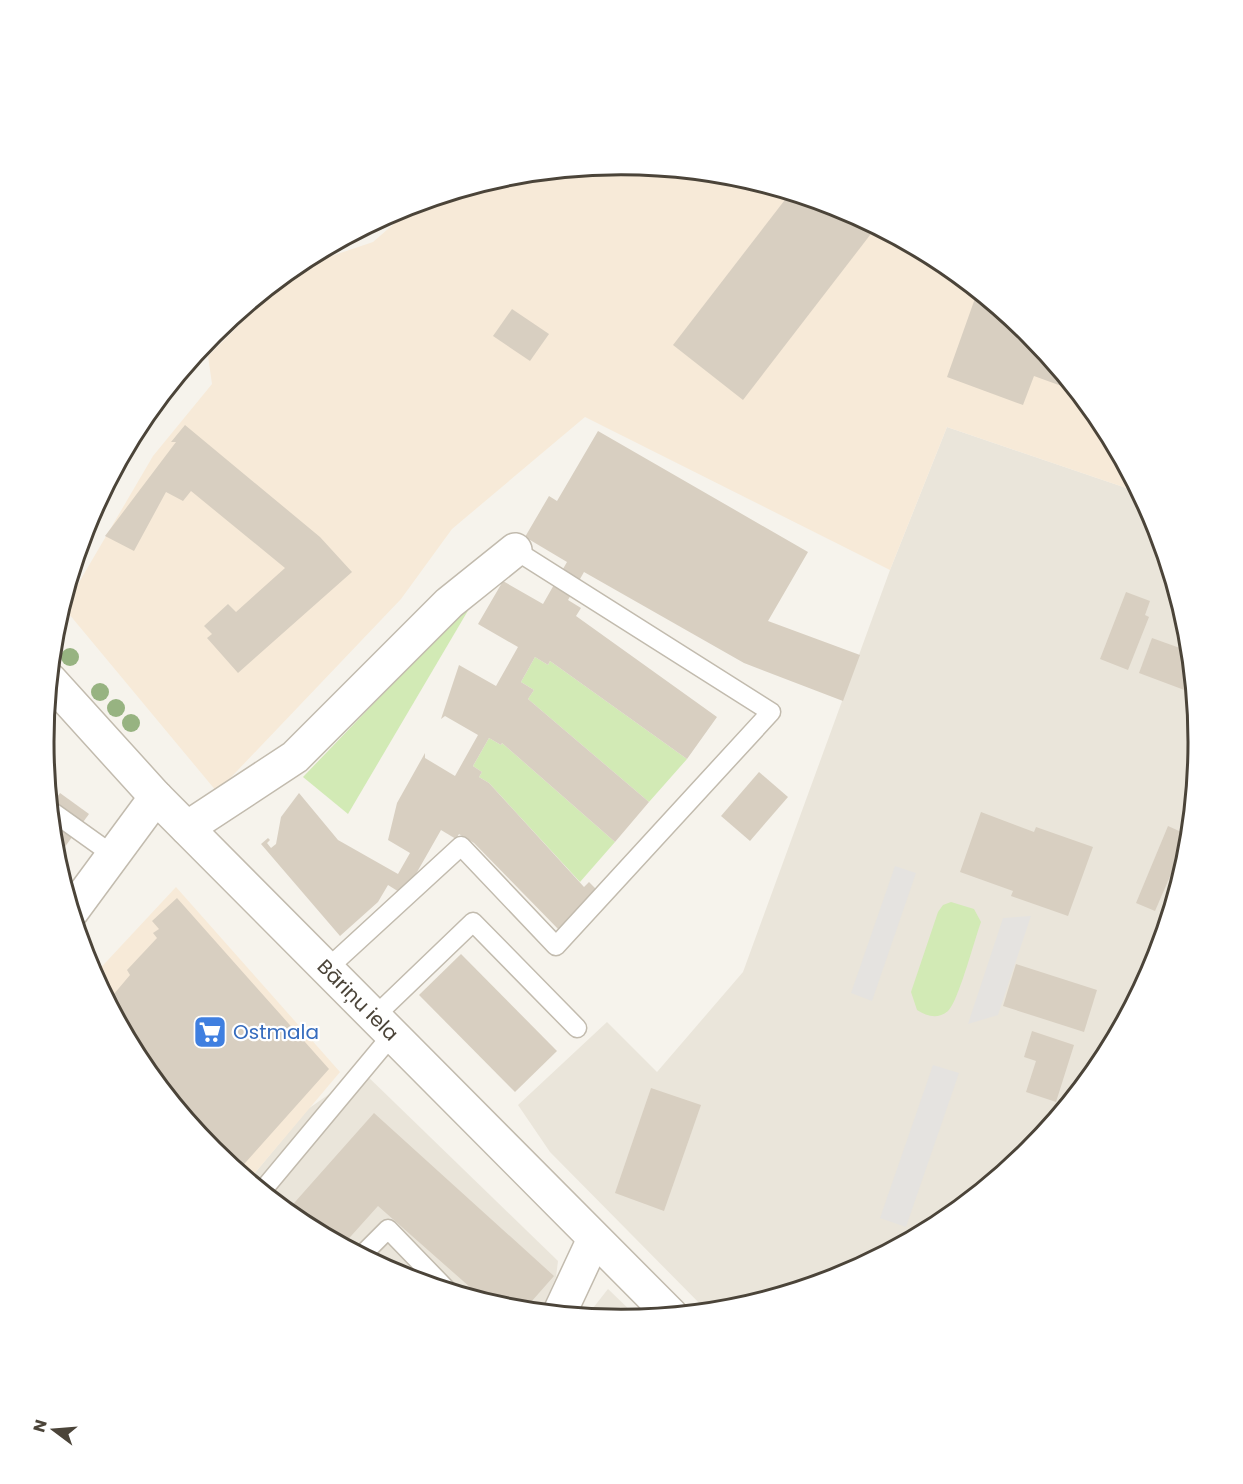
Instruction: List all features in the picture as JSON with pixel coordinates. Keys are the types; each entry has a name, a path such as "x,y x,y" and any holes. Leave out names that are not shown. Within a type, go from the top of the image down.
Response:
{"street":[{"path":"187,828 295,758 449,603 514,550"},
{"name":"Bāriņu iela","path":"57,688 156,797 664,1308"},
{"path":"78,903 156,797"},
{"path":"563,1306 594,1239"}],"lane":[{"path":"327,969 461,846 556,946 771,712 514,550"},
{"path":"59,816 113,855"},
{"path":"267,1185 383,1026 473,922 577,1028"},
{"path":"368,1249 387,1229 435,1277"}],"shaded area":[{"path":"622,175 696,179 732,185 804,205 872,233 905,251 937,270 996,315 1023,341 1072,397 1113,458 1129,489 947,427 890,570 585,417 452,529 401,599 217,792 69,614 73,595 153,456 212,384 208,356 257,307 306,270 327,258 373,242 397,221 439,205 511,185 547,179"},
{"path":"947,427 1129,489 1146,525 1170,595 1178,631 1188,705 1188,779 1178,853 1170,889 1146,959 1113,1026 1072,1087 1023,1143 996,1169 937,1214 872,1251 804,1279 732,1299 700,1304 550,1152 518,1105 607,1022 657,1072 743,972 890,570"},
{"path":"895,866 916,873 872,1001 851,993"},
{"name":"Ostmala","path":"176,887 340,1072 254,1174 220,1143 171,1087 130,1026 101,967"},
{"path":"1031,916 998,1015 968,1024 1003,918"},
{"path":"933,1065 959,1073 906,1227 880,1218"},
{"path":"362,1071 558,1261 556,1277 544,1305 475,1290 404,1266 371,1251 306,1214 254,1174 308,1109"},
{"path":"608,1289 629,1310 622,1310 593,1308"}],"green space":[{"path":"476,597 348,814 303,777"},
{"path":"535,657 548,665 550,661 687,759 649,802 528,699 534,690 521,682"},
{"path":"489,738 501,745 502,743 615,842 580,882 489,783 479,777 482,772 473,766"},
{"path":"951,902 974,909 981,922 952,1006 944,1014 932,1016 917,1010 911,992 938,912 943,905"}],"building":[{"path":"785,199 839,218 872,233 743,400 673,345"},
{"path":"975,298 1023,341 1063,387 1034,376 1023,405 947,377"},
{"path":"512,309 549,334 530,361 493,336"},
{"path":"185,425 320,537 352,572 238,673 207,638 212,634 204,626 228,604 236,612 285,568 191,491 183,501 166,492 134,551 105,536 176,442 171,442"},
{"path":"598,431 808,552 768,621 860,655 843,701 744,663 584,572 568,600 581,608 576,616 717,717 687,759 550,661 548,665 535,657 521,682 534,690 528,699 649,802 615,842 502,743 501,745 489,738 473,766 482,772 479,777 489,783 584,887 589,882 601,894 560,931 474,843 459,834 456,839 441,830 404,895 388,885 378,902 340,936 261,844 268,838 270,840 267,843 271,848 276,844 281,817 299,793 338,840 398,874 410,853 388,840 397,803 425,753 425,758 455,776 478,735 445,716 441,719 459,665 496,686 518,647 478,624 503,581 543,604 567,562 525,537 549,496 557,501"},
{"path":"1126,592 1150,601 1145,615 1149,617 1128,670 1100,659"},
{"path":"1152,638 1181,648 1186,691 1139,673"},
{"path":"759,772 788,797 750,841 721,816"},
{"path":"60,793 89,814 64,848 59,816 57,797"},
{"path":"981,812 1034,832 1036,827 1093,847 1068,916 1011,896 1013,891 960,872"},
{"path":"1168,826 1181,832 1176,863 1155,911 1136,903"},
{"name":"Ostmala","path":"177,898 329,1069 243,1165 195,1116 171,1087 130,1026 114,994 130,975 127,970 157,938 153,933 159,929 152,921"},
{"path":"461,954 557,1051 515,1092 419,995"},
{"path":"1016,964 1097,990 1084,1032 1003,1006"},
{"path":"1032,1031 1074,1045 1056,1102 1026,1092 1036,1061 1024,1057"},
{"path":"651,1088 701,1105 664,1211 615,1193"},
{"path":"374,1113 554,1276 531,1302 475,1290 378,1206 349,1239 293,1204"}],"place":[{"name":"Ostmala","path":"210,1032"}]}
